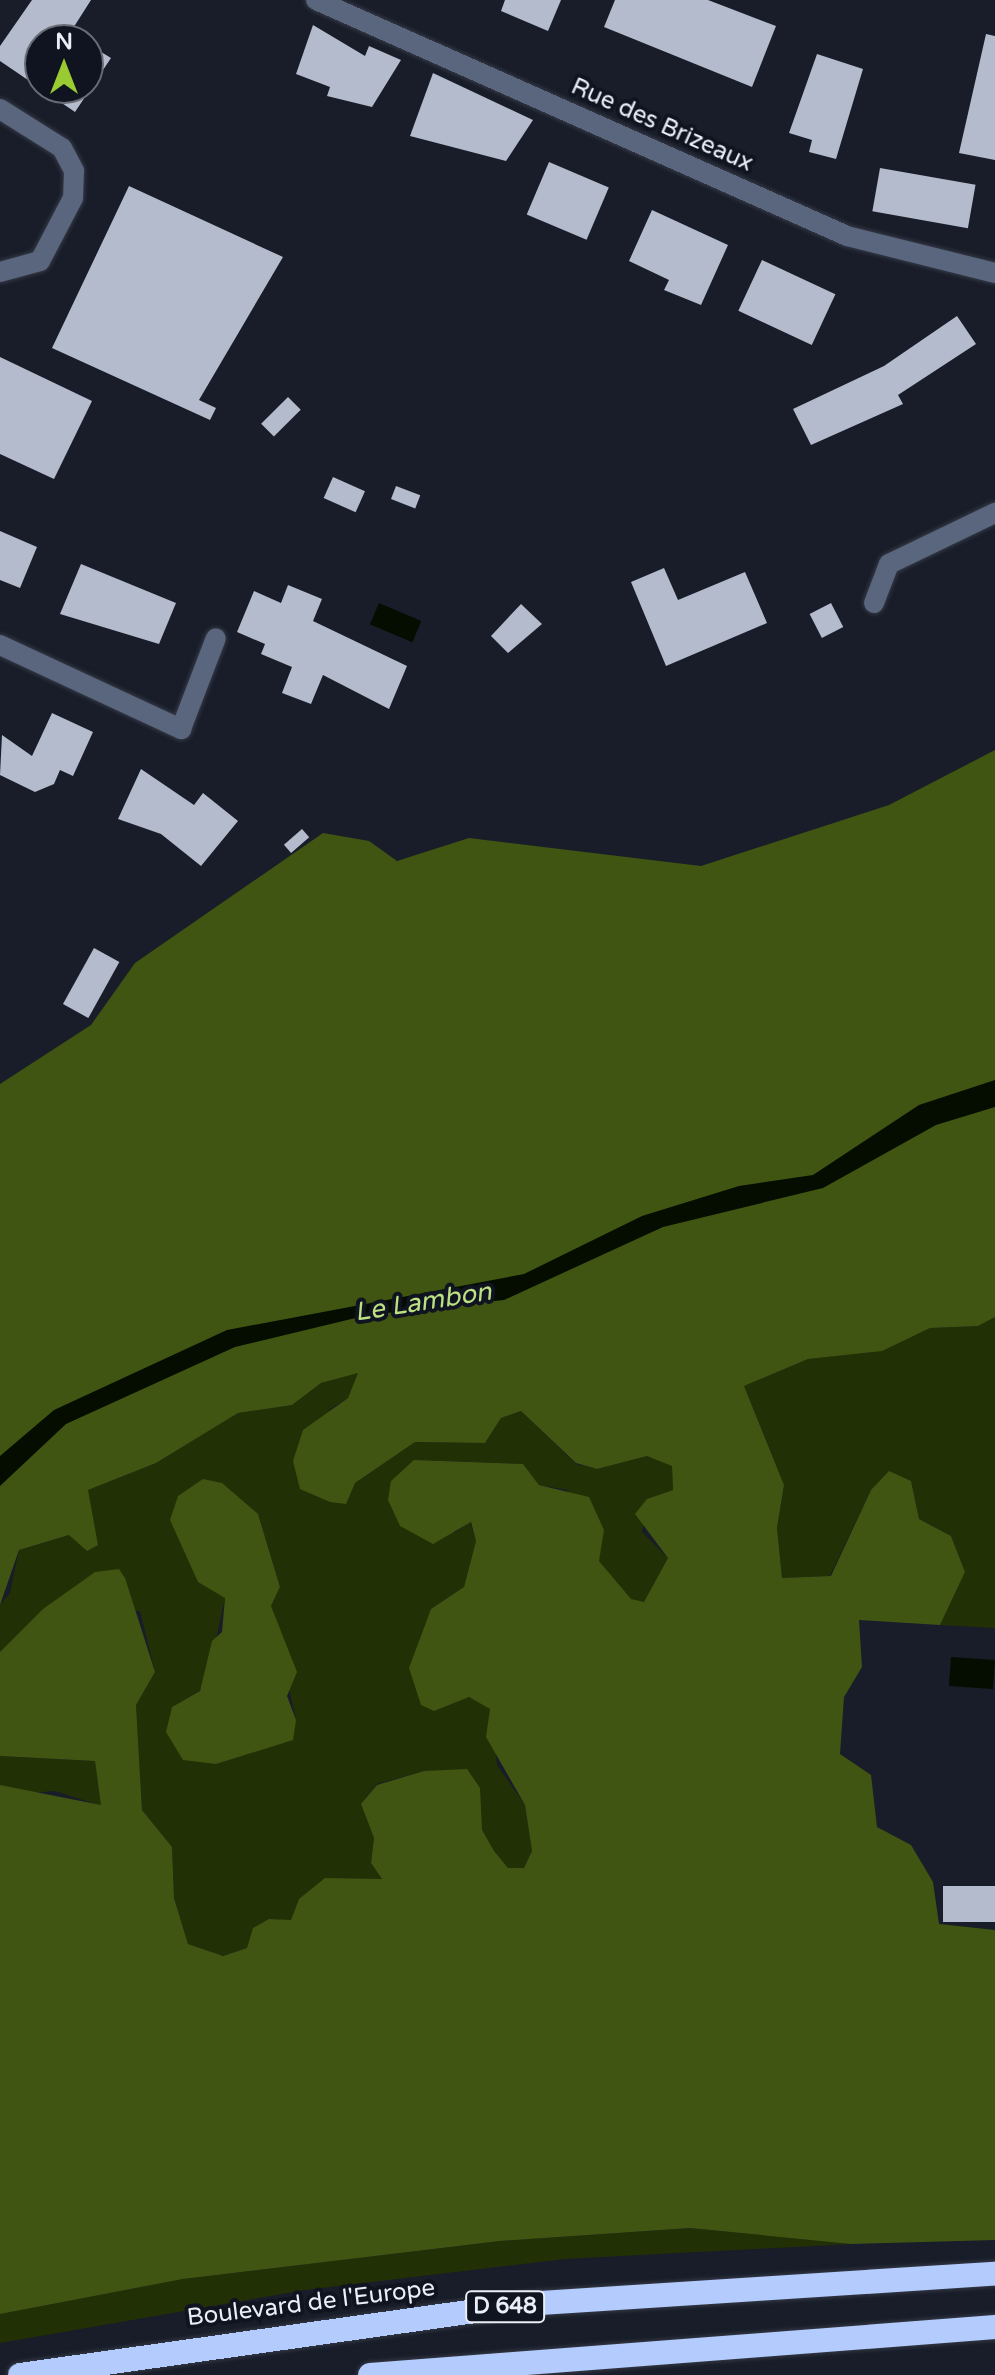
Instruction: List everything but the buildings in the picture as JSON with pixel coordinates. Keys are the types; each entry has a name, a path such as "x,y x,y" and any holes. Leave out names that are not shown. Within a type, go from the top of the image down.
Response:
{"highway":[{"name":"Boulevard de l'Europe","path":"20,2375 525,2304 995,2274"},
{"name":"D 648","path":"370,2375 995,2327"}],"street":[{"name":"Rue des Brizeaux","path":"316,0 847,236 995,273"},
{"path":"0,109 62,148 74,171 73,198 40,261 0,272"},
{"path":"874,603 889,564 995,513"},
{"path":"0,645 181,729 216,638"}],"green space":[{"path":"995,750 995,1317 978,1326 930,1328 882,1351 808,1359 744,1386 784,1485 777,1528 782,1578 831,1576 871,1490 889,1471 911,1481 919,1519 951,1536 965,1572 940,1625 859,1620 862,1667 844,1697 840,1754 871,1775 877,1827 911,1845 933,1882 939,1924 995,1930 995,2240 851,2244 690,2228 500,2241 183,2279 0,2314 0,1785 101,1805 95,1761 0,1756 0,1652 43,1609 95,1572 119,1569 125,1578 155,1672 136,1705 142,1810 172,1847 174,1898 188,1944 223,1956 247,1948 253,1928 269,1919 291,1920 299,1899 325,1878 382,1879 371,1863 374,1838 361,1804 377,1785 424,1771 467,1769 480,1788 482,1830 494,1851 508,1868 524,1868 532,1851 525,1805 486,1737 490,1709 469,1697 434,1711 421,1705 409,1668 431,1609 464,1587 476,1541 471,1522 433,1544 400,1526 388,1500 391,1481 414,1460 523,1464 539,1485 589,1497 604,1530 599,1561 631,1599 644,1602 668,1558 635,1514 647,1499 673,1490 672,1466 647,1456 597,1469 576,1463 521,1411 501,1418 485,1443 415,1442 355,1483 346,1504 330,1502 300,1489 293,1461 303,1430 348,1398 358,1373 321,1383 292,1405 238,1413 156,1463 88,1490 98,1545 87,1551 69,1535 19,1550 0,1605 0,1084 91,1025 135,963 323,833 369,841 397,861 469,838 701,866 889,805"},
{"path":"995,1317 995,1628 940,1625 965,1572 951,1536 919,1519 911,1481 871,1490 830,1576 782,1578 777,1528 784,1485 744,1386 808,1359 882,1350 930,1328 978,1326"},
{"path":"359,1372 348,1398 329,1410 355,1483 415,1442 485,1443 501,1418 521,1411 576,1464 597,1469 647,1456 672,1465 673,1490 647,1499 642,1532 668,1558 645,1602 631,1600 598,1561 603,1530 567,1490 539,1485 523,1464 414,1460 454,1533 470,1522 476,1541 464,1587 431,1609 434,1710 469,1697 491,1709 497,1765 525,1805 532,1851 524,1868 508,1868 424,1771 377,1784 361,1804 374,1838 371,1863 382,1879 372,1884 355,1878 299,1899 291,1921 269,1919 254,1928 248,1948 222,1956 188,1944 174,1898 172,1847 142,1810 136,1705 155,1672 140,1611 43,1609 0,1652 0,1605 10,1593 19,1550 70,1535 87,1551 88,1490 156,1463 238,1413 292,1405 321,1383","holes":["258,1514 280,1587 271,1606 296,1720 253,1752 216,1764 172,1707 199,1691 208,1675 225,1598 170,1520"]},
{"path":"203,1479 222,1483 258,1514 280,1587 271,1606 297,1672 287,1696 296,1720 293,1740 216,1764 183,1760 166,1732 172,1707 200,1691 212,1641 222,1632 225,1598 198,1582 170,1520 178,1496"},
{"path":"0,1756 95,1761 102,1806 55,1791 18,1794 0,1785"},
{"path":"690,2228 852,2244 565,2259 305,2290 0,2343 0,2314 183,2279 500,2241"}],"water":[{"path":"379,603 421,621 412,642 370,624"},
{"name":"Le Lambon","path":"995,1080 995,1107 936,1125 823,1188 663,1227 504,1300 368,1315 235,1347 66,1424 0,1486 0,1456 54,1410 227,1330 524,1274 642,1216 739,1186 813,1175 919,1105"},
{"path":"951,1657 995,1660 993,1689 949,1686"}]}
